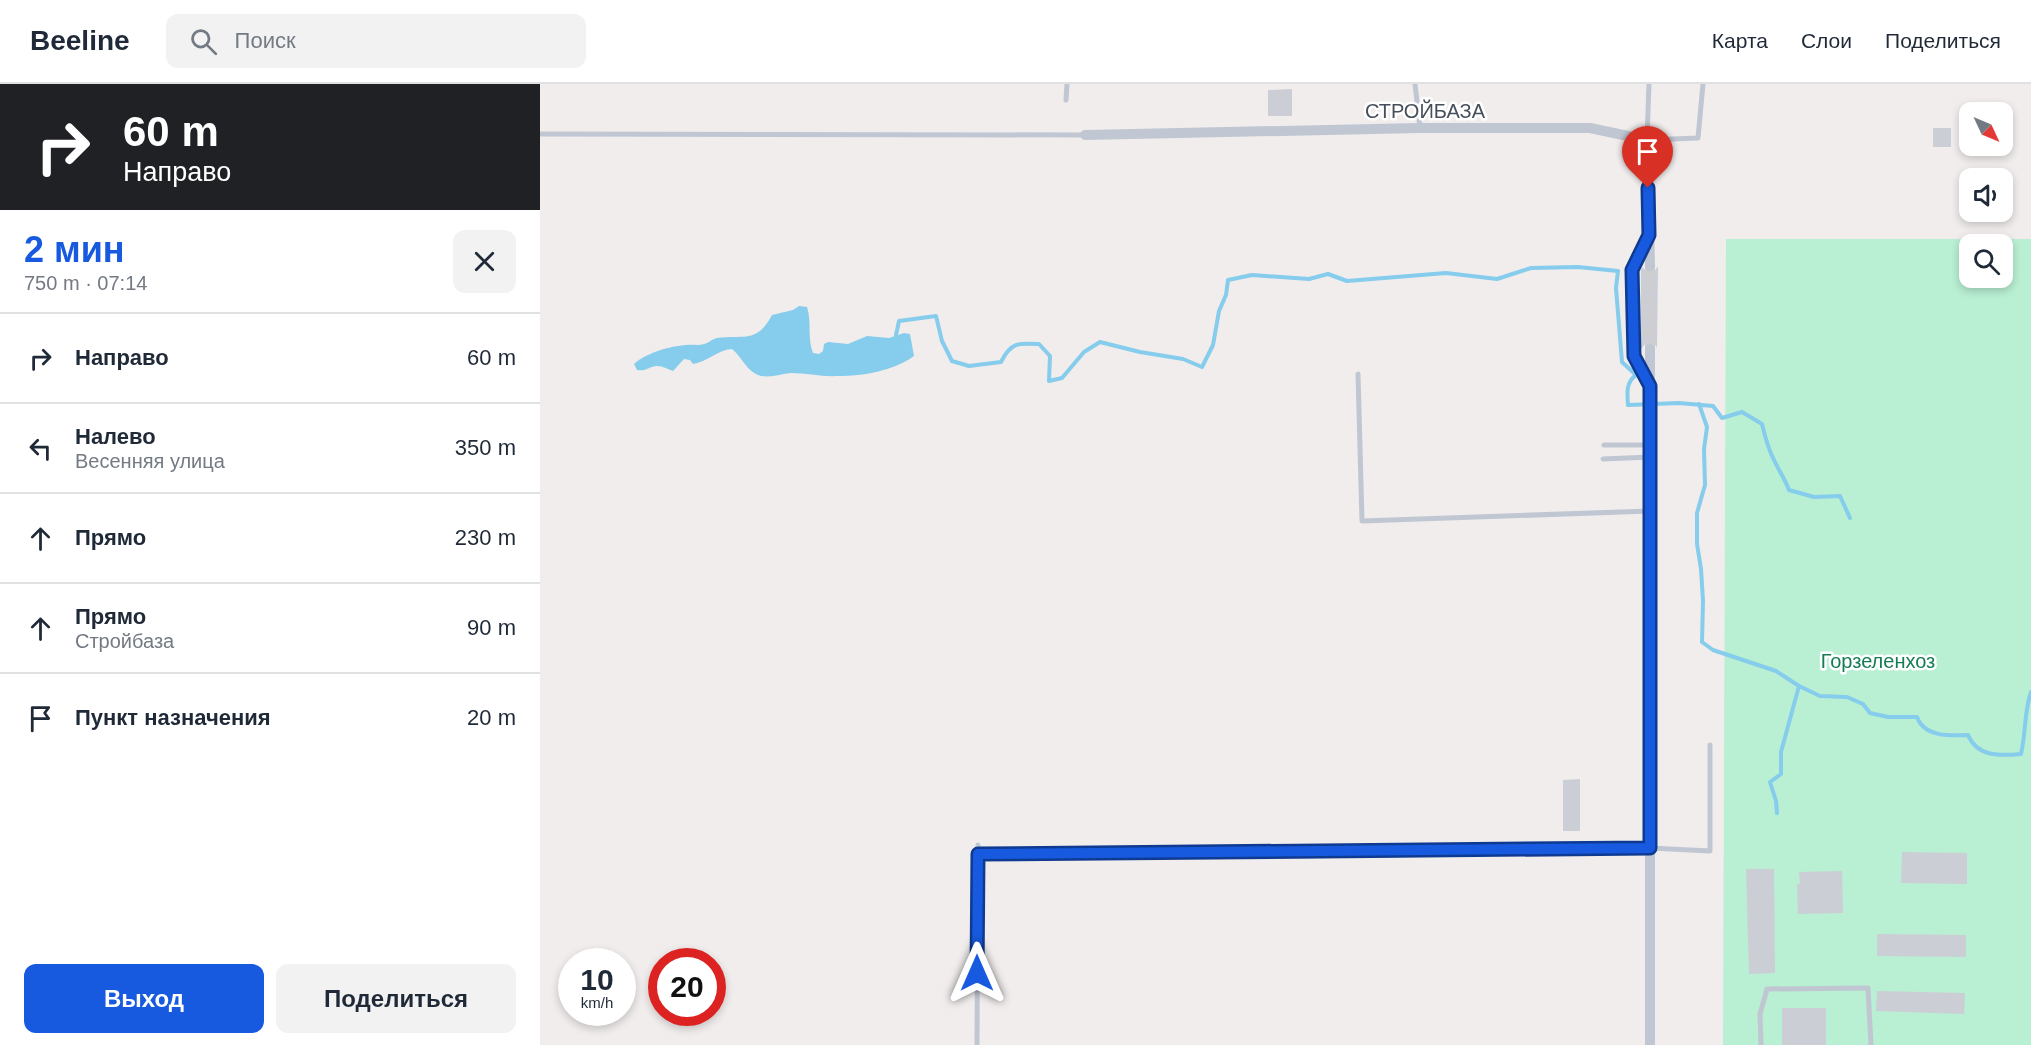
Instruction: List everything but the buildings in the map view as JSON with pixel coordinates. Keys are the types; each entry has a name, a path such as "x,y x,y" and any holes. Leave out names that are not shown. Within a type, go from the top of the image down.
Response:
{"street":[{"name":"СТРОЙБАЗА","path":"1085,135 1420,128 1590,128 1647,140"},
{"path":"1647,140 1650,262"},
{"path":"1649,235 1632,270 1634,356 1650,386"},
{"path":"1650,349 1650,1045"}],"lane":[{"path":"1065,100 1067,84"},
{"path":"1415,84 1420,128"},
{"path":"1649,84 1647,140 1698,138 1703,84"},
{"path":"540,134 1085,135"},
{"path":"1358,374 1362,521 1650,511"},
{"path":"1604,445 1650,445"},
{"path":"1603,459 1650,457"},
{"path":"978,854 1650,848 1710,851 1710,745"},
{"path":"977,1045 978,845"},
{"path":"1761,1045 1760,1014 1767,989 1868,988 1871,1045"}],"green space":[{"name":"Горзеленхоз","path":"1726,239 1959,239 1959,288 2013,288 2013,239 2031,239 2031,1045 1723,1045"}],"water":[{"path":"799,306 807,307 813,353 819,354 823,351 824,344 828,342 848,344 867,336 889,338 904,333 910,334 914,356 887,369 848,376 791,373 762,376 750,370 732,349 693,364 690,360 684,359 673,371 658,366 637,370 634,364 652,353 666,349 702,345 717,338 754,334 760,331 772,315 793,310"}],"waterway":[{"path":"896,335 899,321 936,316 942,341 952,361 969,366 1001,362 1008,351 1016,345 1039,344 1050,356 1049,381 1062,378 1084,352 1100,342 1183,359 1202,367 1213,345 1228,280 1252,275 1309,279 1328,274 1347,281 1446,273 1497,279 1531,268 1578,267 1618,271 1616,288 1622,362 1636,375 1629,384 1628,405 1679,403 1713,406 1722,418 1742,412 1762,424 1770,451 1789,490 1814,497 1840,496 1850,518"},
{"path":"1699,404 1707,427 1704,449 1705,485 1697,513 1697,544 1703,601 1702,642 1713,650 1776,671 1820,696 1847,697 1863,704 1870,713 1888,717 1917,717 1920,724 1938,734 1968,735 1977,748 1990,754 2021,754 2031,692"},
{"path":"1777,813 1770,782 1781,774 1781,752 1799,686"}],"tunnel":[{"path":"1650,266 1650,349"}],"route":[{"path":"977,973 978,854 1650,848 1650,386 1634,356 1632,270 1649,235 1648,188"}]}
